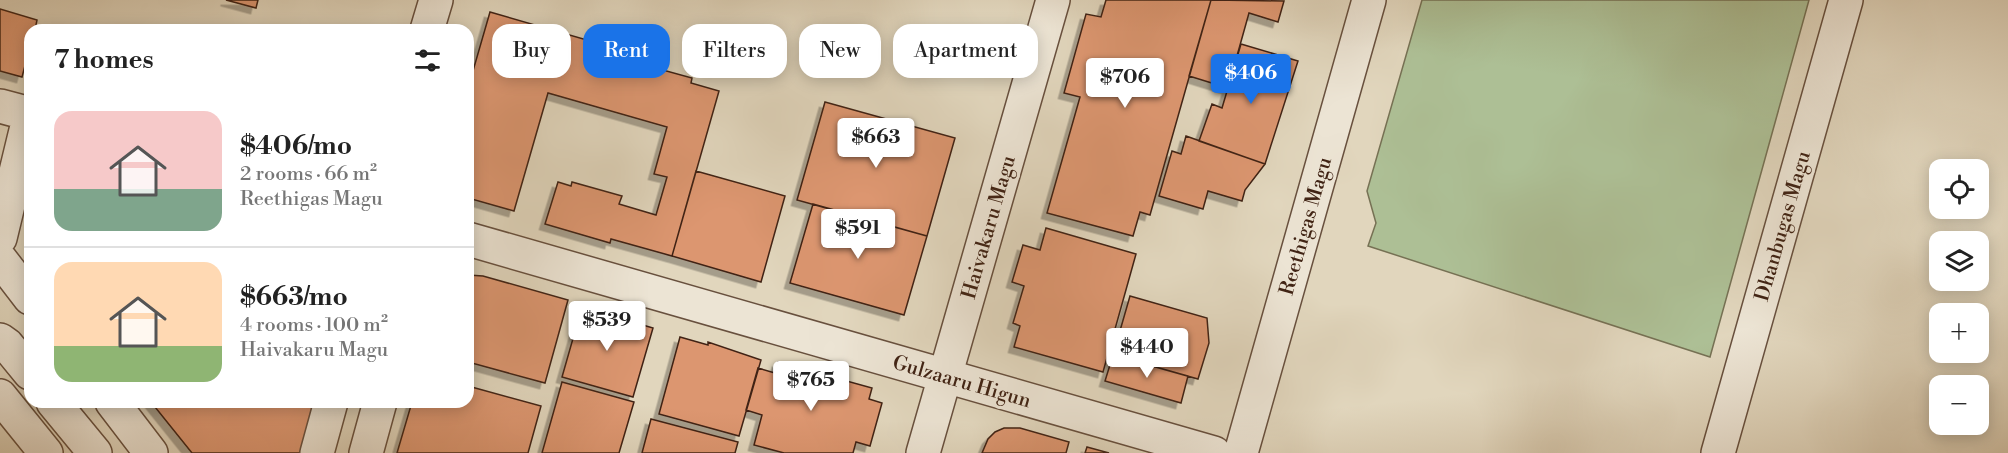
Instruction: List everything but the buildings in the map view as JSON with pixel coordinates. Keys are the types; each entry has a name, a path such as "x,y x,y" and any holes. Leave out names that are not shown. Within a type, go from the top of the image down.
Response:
{"street":[{"path":"429,24 436,0"},
{"name":"Haivakaru Magu","path":"923,453 1053,0"},
{"name":"Reethigas Magu","path":"1241,453 1369,0"},
{"name":"Dhanbugas Magu","path":"1718,453 1846,0"},
{"path":"0,106 24,112"},
{"path":"0,238 24,139"},
{"name":"Gulzaaru Higun","path":"474,241 1214,453"},
{"path":"0,259 24,289"},
{"path":"0,340 24,366"},
{"path":"0,396 46,453"},
{"path":"58,408 95,453"},
{"path":"117,408 152,453"},
{"path":"317,453 329,408"},
{"path":"366,453 378,408"}],"green space":[{"path":"1422,0 1809,0 1710,357 1368,246 1376,223 1367,191"}]}
